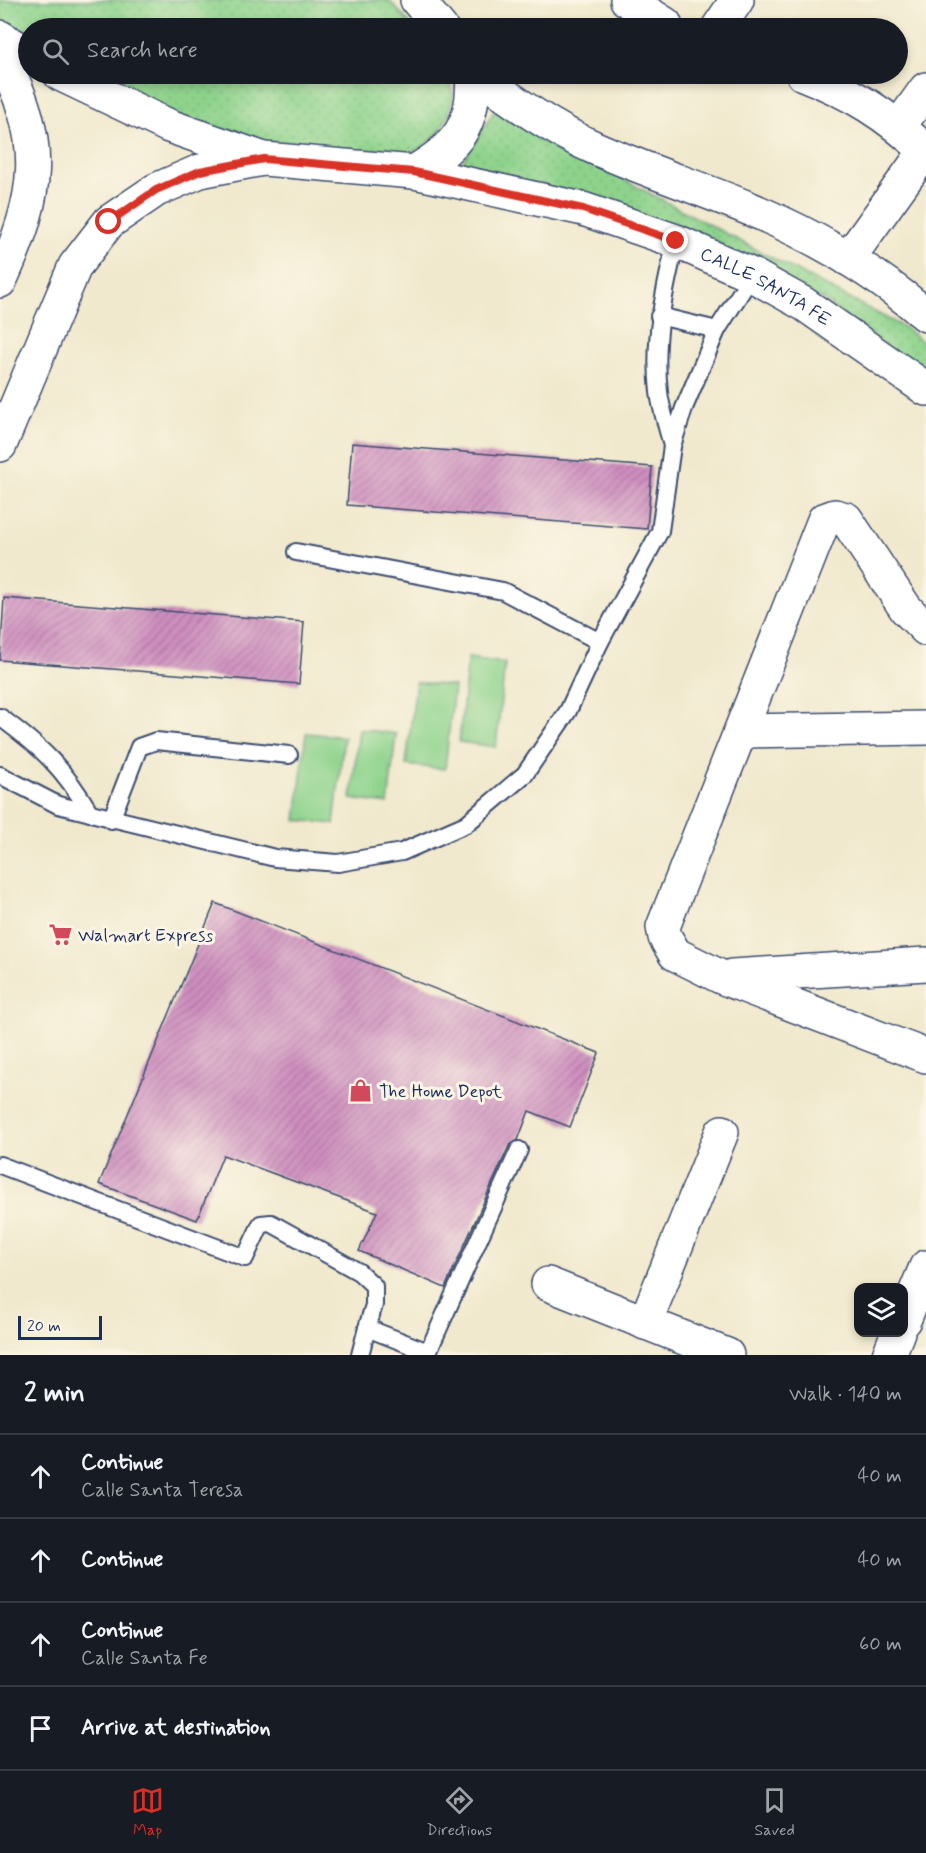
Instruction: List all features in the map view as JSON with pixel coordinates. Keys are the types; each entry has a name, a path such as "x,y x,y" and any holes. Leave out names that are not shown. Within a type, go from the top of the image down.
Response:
{"street":[{"path":"627,0 656,18"},
{"path":"725,18 737,0"},
{"path":"0,37 18,48"},
{"path":"0,55 15,83 31,135 33,188 19,241 0,281"},
{"path":"81,84 169,126 264,159"},
{"path":"414,172 436,159 462,134 474,100 474,84"},
{"path":"488,84 530,113 594,147 750,209 848,259 926,315"},
{"path":"825,84 868,104 900,125 926,150 848,259"},
{"path":"900,125 926,88"},
{"path":"0,445 75,266 109,222 156,190 200,171 264,159"},
{"name":"CALLE SANTA FE","path":"264,159 414,172 583,209 676,241 752,275 804,304 926,389"},
{"path":"919,609 846,519 835,516 824,520 663,927 665,938 675,954 722,977 926,1056"},
{"path":"741,731 926,728"},
{"path":"722,977 926,964"},
{"path":"645,1323 722,1132"},
{"path":"908,1308 926,1267"},
{"path":"548,1284 727,1355"},
{"path":"889,1355 896,1337"}],"lane":[{"path":"672,447 659,394 659,316 676,241"},
{"path":"0,776 58,805 111,820 274,858 338,863 402,852 466,824 525,774 568,711 600,642 660,531 672,447 692,384 717,330 752,275"},
{"path":"659,316 717,330"},
{"path":"296,552 503,591 600,642"},
{"path":"0,717 52,758 73,784 90,813"},
{"path":"111,820 139,747 146,743 156,741 289,756"},
{"path":"367,1328 428,1353 519,1150"},
{"path":"0,1164 245,1258 256,1229 261,1224 271,1223 359,1272 374,1286 374,1305 360,1355"}],"green space":[{"path":"0,0 389,0 405,18 18,18 18,32 0,18"},
{"path":"103,84 451,84 453,95 449,115 439,132 427,144 408,155 384,159 339,155 228,137"},
{"path":"494,111 905,328 926,344 926,379 822,299 462,163"},
{"path":"468,658 505,663 496,747 459,742"},
{"path":"416,682 454,686 445,769 406,765"},
{"path":"359,729 396,734 388,804 351,799"},
{"path":"306,733 344,737 334,824 296,820"}],"building":[{"path":"352,443 652,467 647,529 347,505"},
{"path":"4,598 304,622 299,684 0,660"},
{"name":"The Home Depot","path":"215,903 599,1053 570,1127 529,1111 518,1140 509,1146 445,1288 359,1251 377,1212 223,1155 197,1220 99,1184"}],"place":[{"name":"Walmart Express","path":"60,935"},
{"name":"The Home Depot","path":"361,1091"}],"route":[{"path":"109,222 156,190 200,171 264,159 414,172 583,209 676,241"}]}
